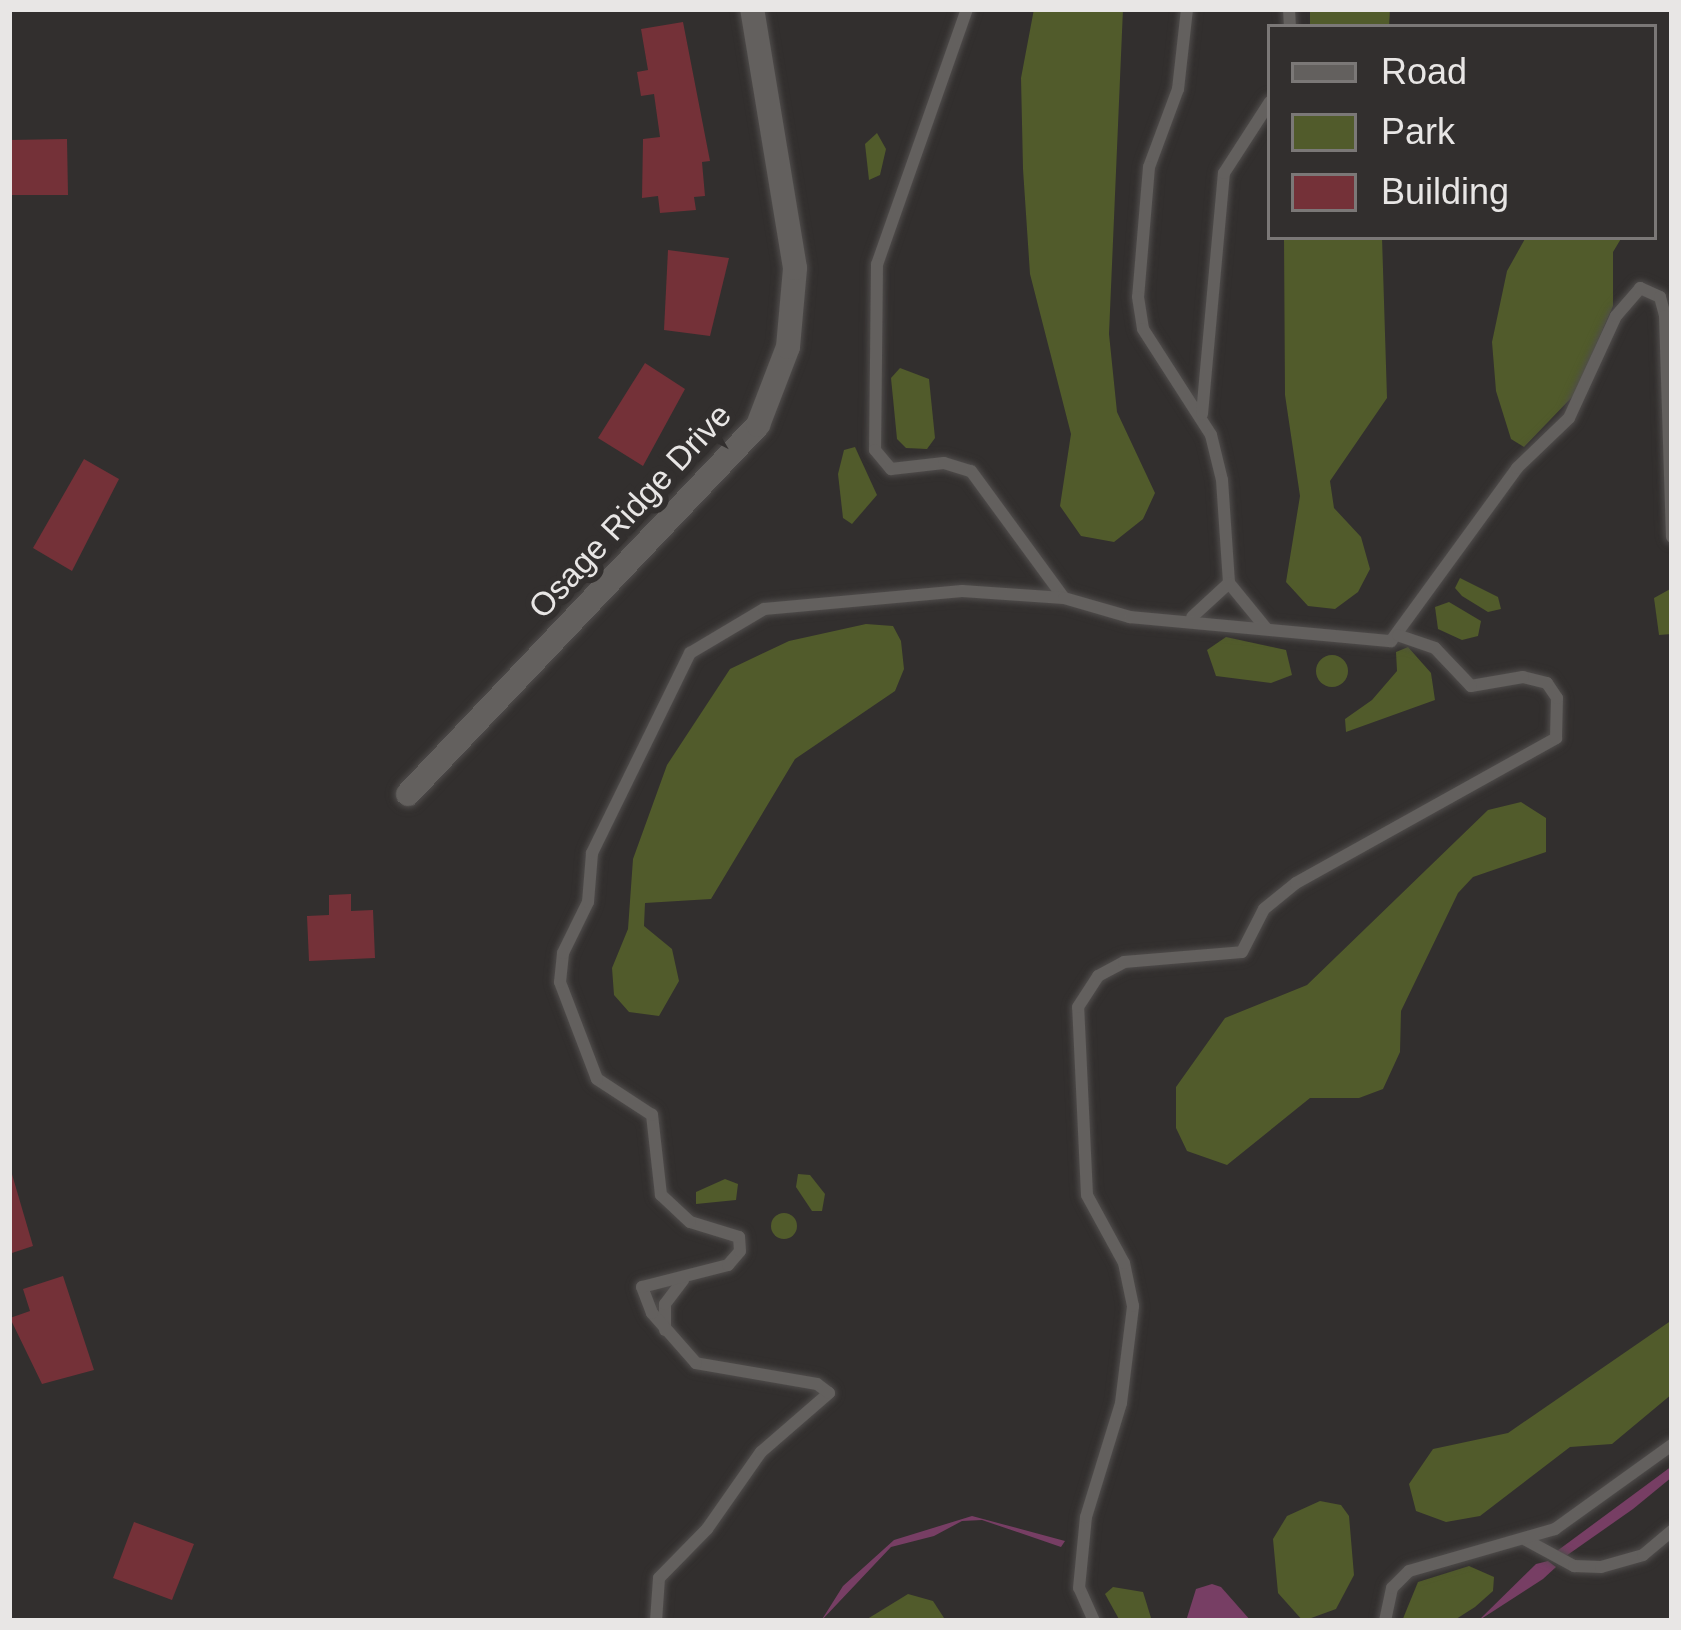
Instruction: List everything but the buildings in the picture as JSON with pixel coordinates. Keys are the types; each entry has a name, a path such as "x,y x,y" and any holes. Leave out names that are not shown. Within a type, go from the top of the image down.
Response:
{"street":[{"name":"Osage Ridge Drive","path":"408,794 758,425 788,347 795,268 752,9"}],"lane":[{"path":"967,9 877,264 875,450 891,470 944,463 970,471 1064,598"},
{"path":"1186,9 1178,89 1149,167 1138,297 1143,329 1203,418"},
{"path":"1265,627 1229,583 1222,480 1203,418 1202,356 1224,173 1267,107"},
{"path":"656,1621 659,1578 707,1529 761,1451 829,1393 818,1384 706,1367 680,1353 665,1333 642,1287 737,1258 739,1237 690,1222 661,1195 652,1115 597,1079 560,971 588,902 590,862 604,823 685,662 723,627 780,606 946,591 1064,598 1130,617 1192,617 1380,643 1398,635 1511,476 1572,413 1616,316 1640,288 1660,297 1665,316 1672,537"},
{"path":"1192,617 1229,583"},
{"path":"1094,1621 1079,1588 1086,1517 1121,1403 1133,1306 1124,1263 1087,1196 1078,1007 1098,976 1124,962 1242,952 1264,909 1296,883 1556,738 1558,698 1540,678 1471,686 1435,649 1398,635"},
{"path":"665,1333 664,1304 689,1276"},
{"path":"1385,1621 1392,1588 1408,1571 1526,1540 1568,1521 1672,1445"},
{"path":"1526,1540 1574,1566 1601,1567 1643,1555 1672,1531"}],"green space":[{"path":"1034,9 1123,9 1109,334 1117,412 1155,493 1143,519 1114,542 1081,536 1060,506 1071,434 1030,274 1023,169 1021,78"},
{"path":"1310,9 1390,9 1389,24 1310,24"},
{"path":"877,133 886,149 880,175 869,180 865,144"},
{"path":"1284,240 1382,240 1387,398 1330,481 1334,508 1361,537 1370,569 1358,592 1335,609 1308,606 1286,582 1300,496 1285,395"},
{"path":"1524,240 1620,240 1613,252 1613,306 1574,395 1524,447 1511,439 1496,391 1492,342 1507,271"},
{"path":"900,368 929,379 935,438 927,449 906,448 897,439 891,378"},
{"path":"855,447 877,495 852,524 843,518 838,474 844,450"},
{"path":"1460,578 1498,597 1501,609 1488,612 1462,596 1455,588"},
{"path":"1672,588 1672,634 1659,635 1654,598"},
{"path":"1449,602 1481,621 1478,636 1462,640 1438,629 1435,607"},
{"path":"866,624 893,626 901,641 904,669 895,691 795,759 711,899 645,903 644,926 672,949 679,981 659,1016 629,1012 614,995 612,968 628,929 633,859 667,765 730,669 789,641"},
{"path":"1226,637 1286,650 1292,675 1271,683 1216,676 1207,650"},
{"path":"1408,647 1431,673 1435,700 1346,732 1345,719 1372,700 1397,671 1396,652"},
{"path":"1332,655 1344,659 1348,671 1344,683 1332,687 1320,683 1316,671 1320,659"},
{"path":"1521,802 1546,818 1546,852 1473,877 1458,893 1401,1011 1400,1052 1383,1089 1359,1098 1310,1098 1227,1165 1187,1151 1176,1128 1176,1087 1225,1018 1307,985 1488,810"},
{"path":"798,1174 810,1175 825,1194 822,1211 812,1211 796,1187"},
{"path":"725,1179 738,1184 736,1200 696,1204 696,1192"},
{"path":"784,1213 797,1226 784,1239 771,1226"},
{"path":"1672,1320 1672,1394 1612,1444 1570,1447 1480,1516 1446,1522 1416,1511 1409,1484 1433,1449 1508,1433"},
{"path":"1320,1501 1341,1505 1349,1516 1354,1575 1336,1609 1303,1621 1278,1593 1273,1539 1287,1516"},
{"path":"1469,1566 1494,1577 1493,1591 1475,1607 1453,1621 1402,1621 1418,1582"},
{"path":"1113,1587 1143,1592 1152,1621 1120,1621 1105,1594"},
{"path":"908,1594 933,1601 946,1621 864,1621"}],"shaded area":[{"path":"1672,1466 1672,1477 1633,1509 1566,1556 1557,1551"},
{"path":"972,1516 1065,1541 1061,1547 982,1520 962,1521 934,1536 891,1547 821,1621 843,1586 894,1540"},
{"path":"1548,1561 1556,1567 1543,1579 1478,1621 1536,1564"},
{"path":"1212,1584 1221,1587 1251,1621 1186,1621 1196,1589"}]}
